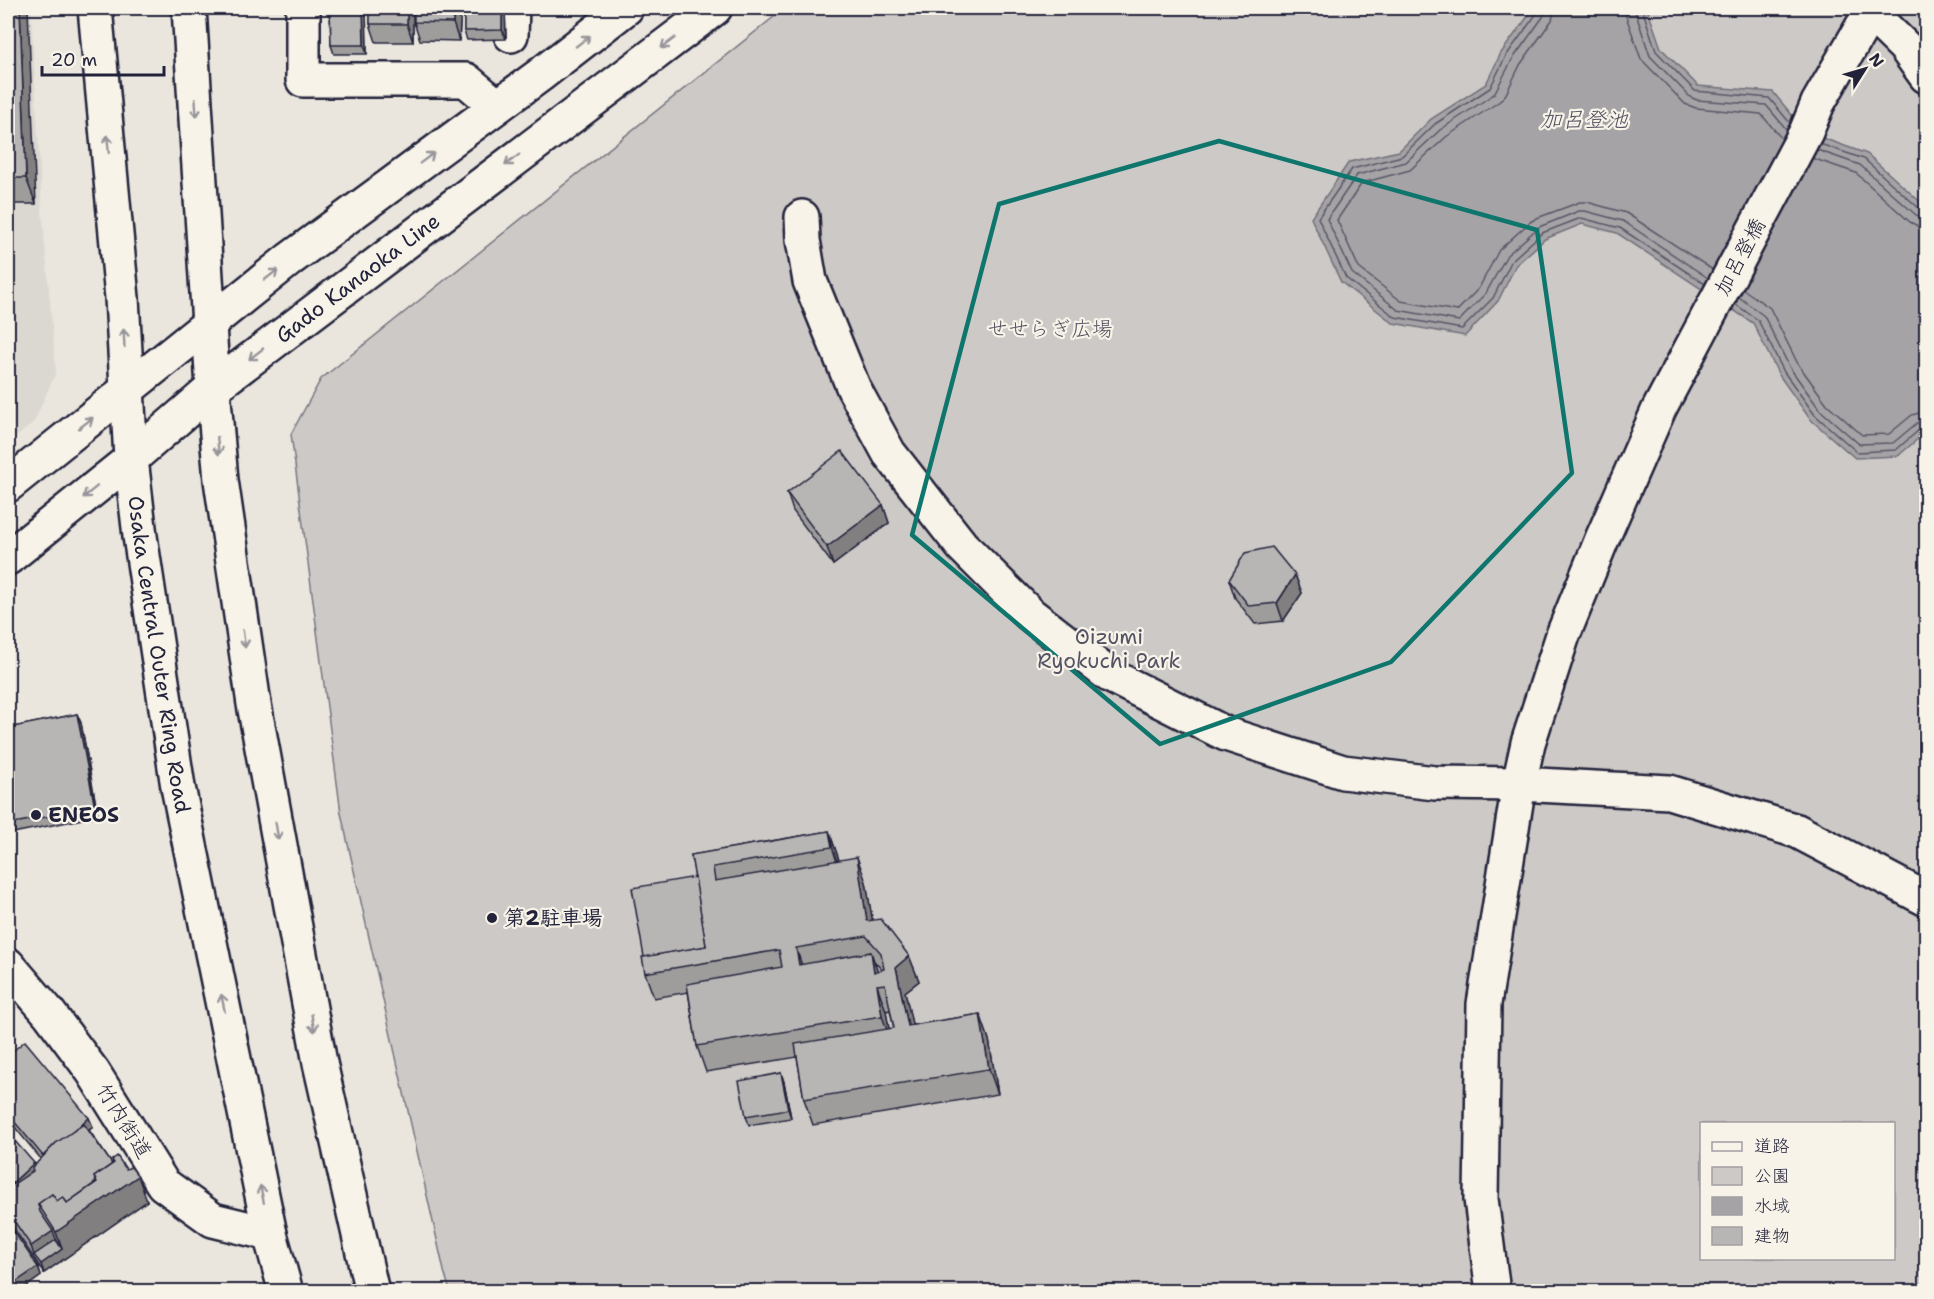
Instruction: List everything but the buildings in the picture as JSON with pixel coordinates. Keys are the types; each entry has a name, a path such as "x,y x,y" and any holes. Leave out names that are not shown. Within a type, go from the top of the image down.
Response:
{"main road":[{"name":"Osaka Central Outer Ring Road","path":"95,8 122,298 130,459 141,548 178,787 270,1234 286,1292"},
{"path":"189,8 208,324 221,480 254,704 320,1064 372,1292"},
{"path":"303,8 303,80 466,80 497,106"},
{"path":"8,485 300,252 626,8"},
{"name":"Gado Kanaoka Line","path":"8,558 213,388 715,8"},
{"path":"1869,9 1905,47 1926,76"},
{"name":"加呂登橋","path":"1493,1292 1481,1199 1484,1004 1519,784 1528,743 1563,634 1659,409 1869,9"},
{"path":"802,217 803,240 810,281 854,389 889,453 962,546 1030,614 1109,675 1226,734 1343,772 1435,783 1519,784 1669,792 1797,831 1926,899"},
{"name":"竹内街道","path":"8,965 49,1013 93,1072 163,1184 213,1220 270,1234"}],"highlighted area":[{"path":"1219,141 1537,230 1572,473 1391,662 1160,744 912,535 999,204"}],"shaded area":[{"path":"8,8 31,8 42,209 56,372 34,422 8,444"}],"green space":[{"name":"Oizumi Ryokuchi Park","path":"785,8 1926,8 1926,1291 450,1291 341,813 291,434 321,379"}],"water":[{"name":"加呂登池","path":"1534,8 1647,8 1661,48 1698,86 1773,92 1806,132 1867,154 1926,207 1926,432 1898,456 1855,458 1810,419 1779,375 1753,323 1617,233 1582,224 1545,239 1516,265 1498,301 1465,336 1393,323 1341,282 1311,218 1349,162 1399,151 1431,119 1486,84 1501,53"}],"place":[{"name":"ENEOS","path":"36,815"},
{"name":"第2駐車場","path":"492,918"}],"park label":[{"name":"せせらぎ広場","path":"1050,329"}]}
